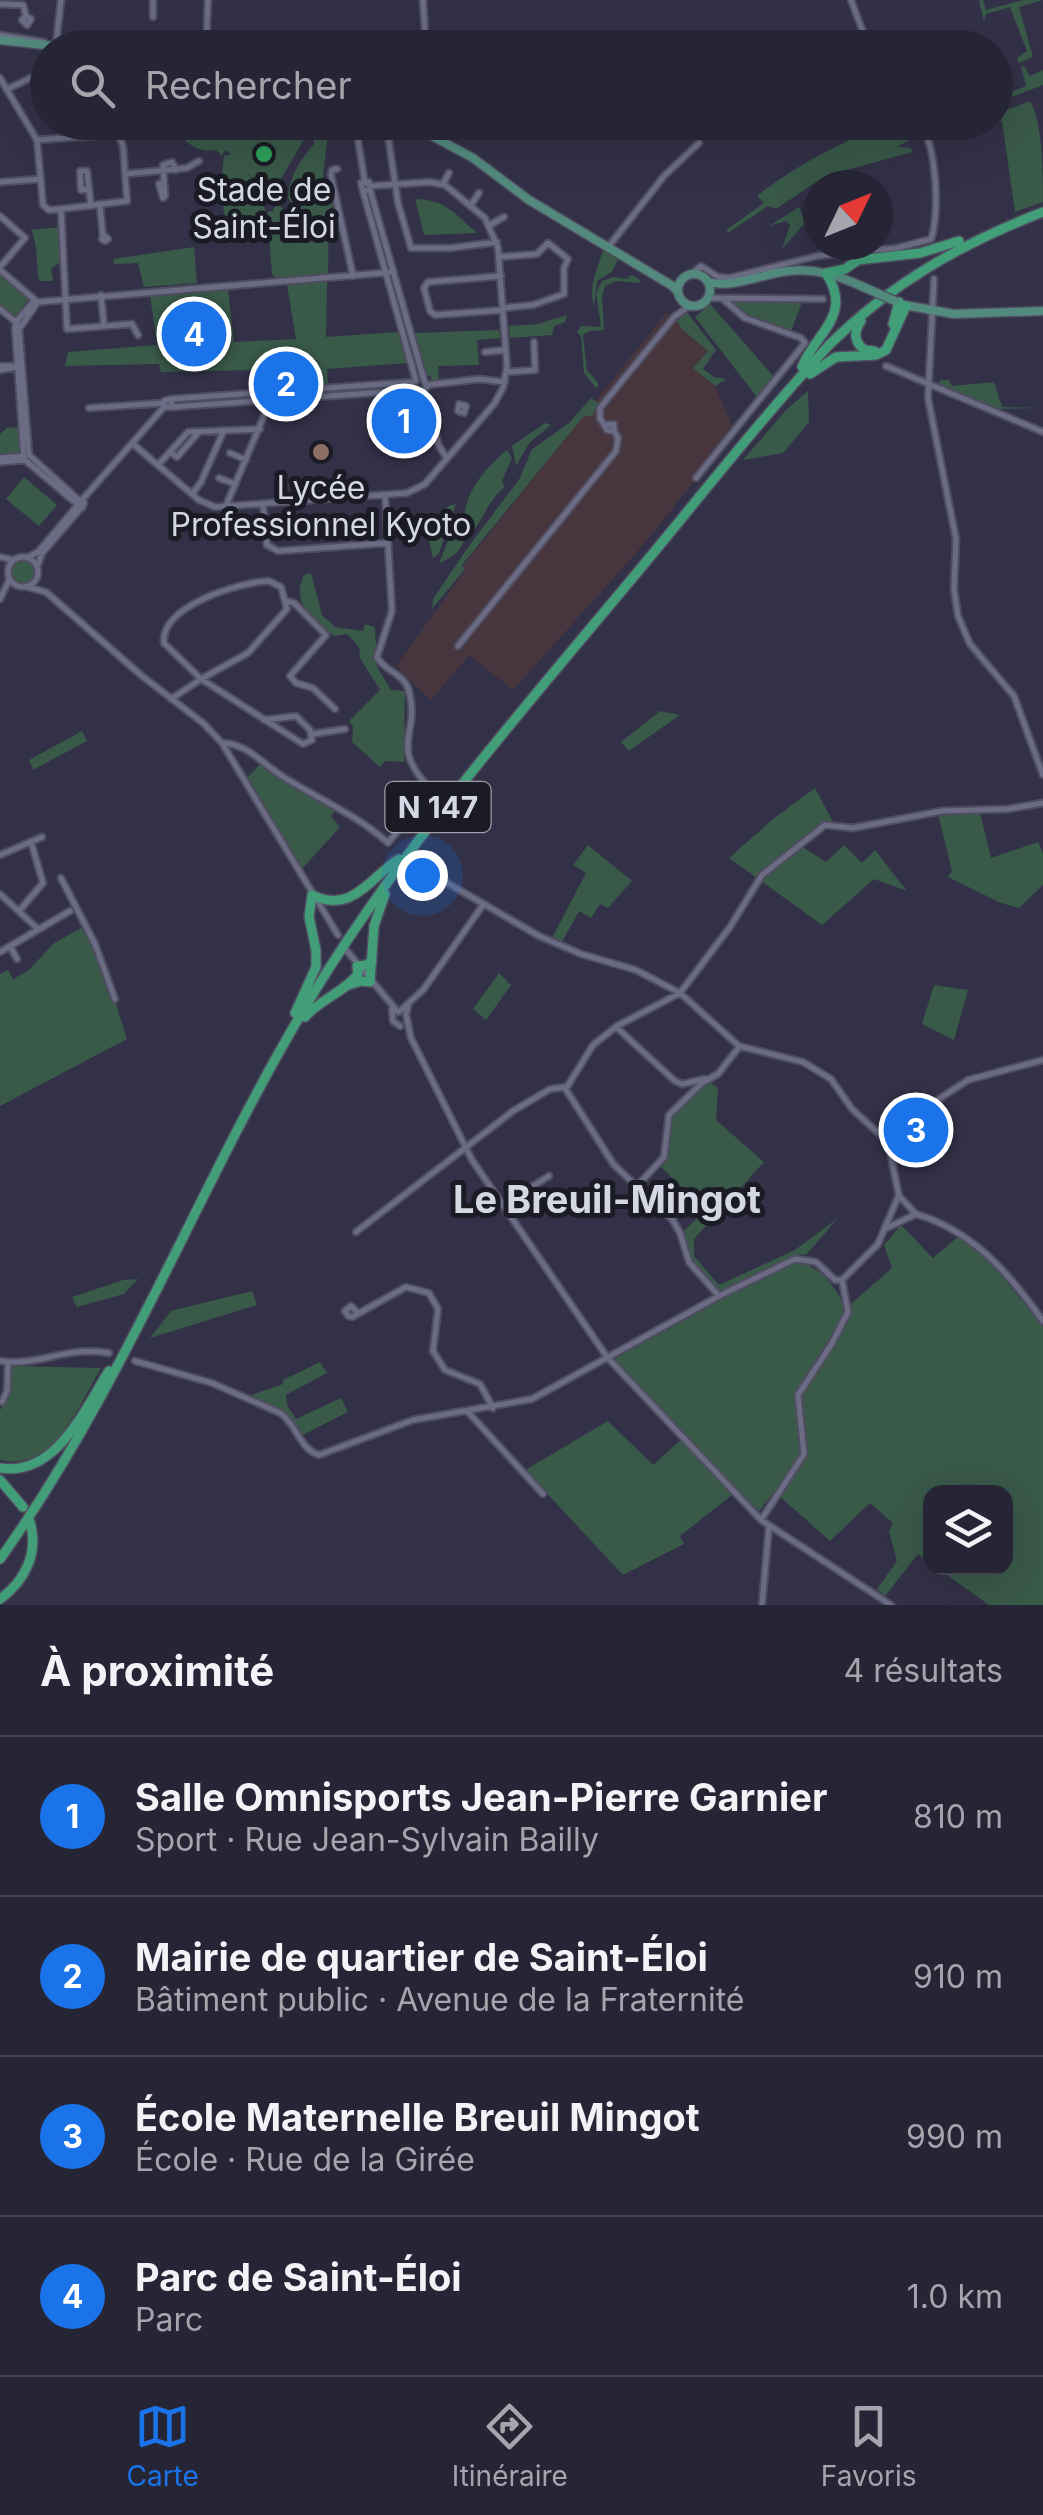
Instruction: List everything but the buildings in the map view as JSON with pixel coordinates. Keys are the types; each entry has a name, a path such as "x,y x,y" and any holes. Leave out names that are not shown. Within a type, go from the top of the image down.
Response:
{"highway":[{"name":"N 147","path":"0,1550 51,1472 109,1370 234,1123 295,1013 401,860 500,730 802,366 843,323 877,294 959,241 1043,209"},
{"name":"N 147","path":"0,1559 104,1392 282,1047 401,860 830,344 898,300 966,244 1043,209"},
{"path":"802,366 828,326 843,273 858,260 920,253 959,241"},
{"path":"836,294 826,272 843,273"},
{"path":"898,300 885,346 870,351 861,348 855,332 860,322 898,300"},
{"path":"786,395 825,362 850,354 876,355 886,350 898,300"},
{"path":"295,1013 316,967 310,917 312,895 328,900 359,894 401,860"},
{"path":"345,986 361,980 370,982 377,913 401,860"},
{"path":"310,917 323,912 328,900"},
{"path":"282,1047 317,1004 357,977 357,966 367,965 372,959"},
{"path":"0,1468 27,1468 54,1450 109,1370"},
{"path":"0,1480 23,1508"},
{"path":"0,1600 27,1569 33,1540 30,1522"}],"main road":[{"path":"0,40 30,42"},
{"path":"444,140 512,189 665,281 690,306 700,305 728,284"},
{"path":"665,281 694,274 709,282 728,284 790,271 826,272"},
{"path":"843,273 868,289 955,319 1043,311"},
{"path":"679,296 681,280"},
{"path":"709,282 709,296"}],"street":[{"path":"58,30 61,0"},
{"path":"153,0 153,17"},
{"path":"207,30 208,0"},
{"path":"423,0 425,30"},
{"path":"851,0 862,30"},
{"path":"0,4 24,5 26,16"},
{"path":"0,40 30,41"},
{"path":"8,89 30,78"},
{"path":"1,80 30,128"},
{"path":"37,140 43,205 50,210 126,202 120,140"},
{"path":"358,140 419,385 439,446 447,458"},
{"path":"389,140 400,214 411,248 497,242"},
{"path":"694,274 700,266 718,277 729,278 818,256 879,251 924,242 934,234 935,162 929,140"},
{"path":"607,248 665,176 698,143"},
{"path":"125,174 190,168 200,161"},
{"path":"337,169 331,175 353,276"},
{"path":"164,171 164,182"},
{"path":"442,184 449,173"},
{"path":"0,182 40,179"},
{"path":"133,444 208,506 385,495 419,489 497,400 505,382 497,242 490,226 471,205 442,184 367,187"},
{"path":"89,189 90,206"},
{"path":"471,205 479,193"},
{"path":"100,206 103,237"},
{"path":"61,209 68,329 132,324 138,336"},
{"path":"0,216 25,238 0,268 36,301"},
{"path":"490,226 504,217"},
{"path":"499,257 536,254 548,244 568,259 564,268 565,293 533,305 434,315 430,311 424,286 428,282 501,276"},
{"path":"6,260 7,276"},
{"path":"80,504 27,458 18,324 36,301 390,273"},
{"path":"934,279 927,384 932,431 956,539 955,602 967,638 1014,696 1043,775"},
{"path":"102,295 104,326"},
{"path":"675,316 679,296"},
{"path":"709,296 823,300"},
{"path":"696,478 805,343 801,338 745,318 723,299"},
{"path":"458,646 616,451 618,438 614,431 608,432 600,418 600,408 675,316 690,306"},
{"path":"0,309 18,324"},
{"path":"506,372 535,370 534,342"},
{"path":"485,352 506,350"},
{"path":"0,368 19,366"},
{"path":"886,366 1043,432"},
{"path":"89,408 166,406 479,378 505,382"},
{"path":"0,558 16,560 38,552 171,399 271,396"},
{"path":"226,506 271,396"},
{"path":"465,412 478,422"},
{"path":"192,494 224,430"},
{"path":"158,465 185,434 260,430"},
{"path":"230,453 246,460"},
{"path":"0,460 27,458"},
{"path":"219,478 236,485"},
{"path":"222,743 242,746 283,777 360,820 388,843 431,790 409,761 407,686 400,675 381,664 377,657 390,623 392,601 385,495"},
{"path":"80,504 42,554 38,577 46,592 222,743 338,935"},
{"path":"264,504 266,545 270,548 388,543"},
{"path":"0,558 9,574 24,587 46,592"},
{"path":"25,558 38,568"},
{"path":"0,600 16,560"},
{"path":"0,600 38,577"},
{"path":"171,699 201,679 248,653 284,614 288,602 281,588 272,582 242,584 207,598 169,623 163,632 164,642 201,679 304,745 313,734"},
{"path":"288,602 294,603 326,635 290,676 296,683 313,688 336,709"},
{"path":"264,720 294,716 313,734"},
{"path":"313,734 346,729"},
{"path":"356,1232 465,1147 544,1092 565,1088 591,1046 616,1026 680,993 730,928 762,875 825,824 853,828 942,811 1008,809 1043,803"},
{"path":"0,856 42,837"},
{"path":"19,911 43,885 30,842"},
{"path":"425,870 538,936 636,970 680,993 739,1046 803,1062 832,1079 852,1109 888,1142 899,1196 916,1214 941,1222 980,1246 1043,1322"},
{"path":"61,878 95,944 115,998"},
{"path":"0,894 39,930"},
{"path":"408,1030 395,1024 399,1011 456,948 483,906"},
{"path":"0,952 70,911"},
{"path":"10,946 18,959"},
{"path":"348,951 407,1022 465,1147 607,1357 760,1520 891,1605"},
{"path":"400,1026 407,1022"},
{"path":"616,1026 646,1058 679,1083 710,1078"},
{"path":"636,1187 664,1157 669,1115 718,1074 739,1046"},
{"path":"888,1142 919,1111 968,1080 1043,1060"},
{"path":"565,1088 605,1152 672,1219 679,1229 688,1262 719,1296"},
{"path":"503,1205 548,1176"},
{"path":"135,1360 212,1384 286,1416 304,1446 315,1454 413,1420 532,1400 719,1296 802,1258 816,1262 835,1280 842,1280 870,1254 899,1196"},
{"path":"886,1228 916,1214"},
{"path":"760,1520 804,1454 798,1395 848,1312 842,1280"},
{"path":"358,1313 406,1287 428,1293 438,1309 432,1348 441,1365 480,1384 493,1408"},
{"path":"2,1402 6,1396 4,1362 78,1350 109,1353"},
{"path":"468,1412 543,1494"},
{"path":"762,1605 768,1526"}],"shaded area":[{"path":"667,312 708,351 694,368 715,386 734,431 644,544 513,690 469,655 431,700 396,666 466,569 463,566"}],"green space":[{"path":"979,0 983,0 986,10 1023,0 1043,0 1019,7 1033,57 1019,63 1017,58 1027,51 1010,7 986,14 984,22"},
{"path":"1021,67 1030,76 1043,70 1043,85 1013,96 1013,91 1026,86"},
{"path":"1030,101 1034,110 1040,135 1043,202 1015,212 1005,140 1013,140 1013,108"},
{"path":"185,140 304,140 275,189 244,172 268,188 262,201 266,212 279,205 294,219 296,209 288,198 296,169 314,140 327,140 322,185 331,185 335,206 329,209 328,276 277,279 272,274 269,236 230,243 220,191 224,156 232,154 225,150 222,156 216,150 195,147"},
{"path":"850,140 909,140 897,147 911,148 912,152 847,170 803,170 803,191 776,209 768,206 728,233 726,230 764,203 757,196"},
{"path":"415,199 443,205 477,233 424,235"},
{"path":"799,207 803,225 782,249 790,225 786,221 769,226"},
{"path":"61,227 64,260 51,268 53,281 39,281 31,230"},
{"path":"194,247 197,283 144,287 138,263 114,264 113,259"},
{"path":"603,250 618,259 612,272 597,281 594,307 593,285"},
{"path":"0,274 29,299 16,316 0,305"},
{"path":"630,275 641,283 616,281 605,286 604,330 583,335 587,370 599,384 596,388 584,373 581,336 577,332 581,326 601,327 596,293 602,281 613,277 628,279"},
{"path":"327,282 326,337 398,332 407,363 327,369 328,384 308,386 300,369 161,372 159,364 65,366 68,352 157,345 150,295 228,290 234,342 296,339 287,285"},
{"path":"729,300 802,302 790,334 742,314"},
{"path":"710,304 774,377 757,397 695,317"},
{"path":"687,312 716,350 703,369 714,377 727,379 715,386 693,368 708,351 677,321"},
{"path":"567,315 565,322 554,326 552,335 510,338 509,326 538,324"},
{"path":"499,330 500,338 477,340 479,365 438,366 439,381 431,381 415,333"},
{"path":"940,380 949,380 952,386 994,382 1002,407 1043,408 997,409 938,385"},
{"path":"407,384 407,389 278,398 278,393"},
{"path":"808,391 809,422 783,453 743,460 787,409"},
{"path":"591,398 598,403 593,415 583,417 462,565 465,569 432,609 433,599 520,478 532,449 569,423"},
{"path":"545,423 551,425 529,443 516,466 512,446"},
{"path":"19,427 19,452 0,456 0,434 7,428"},
{"path":"507,450 512,458 502,481 505,487 468,536 468,500 480,478"},
{"path":"24,477 57,505 39,526 6,499"},
{"path":"456,504 439,553 433,558 428,536 448,506"},
{"path":"460,512 463,544 439,563"},
{"path":"23,559 32,563 36,572 32,581 23,585 14,581 10,572 14,563"},
{"path":"311,573 322,615 335,627 363,631 365,624 375,627 377,667 391,690 405,691 404,762 385,761 380,767 352,742 353,727 349,721 380,690 360,658 359,647 347,634 334,636 306,610 300,585 304,575"},
{"path":"660,711 680,715 629,751 621,742"},
{"path":"82,731 87,741 33,770 29,760"},
{"path":"260,764 337,809 331,816 340,827 302,869 248,777"},
{"path":"815,788 833,822 827,821 798,844 826,862 844,845 862,863 875,850 907,891 874,879 822,925 729,858"},
{"path":"980,812 991,858 1038,842 1043,853 1043,885 1019,908 948,877 952,871 938,814"},
{"path":"588,845 632,881 608,908 600,904 591,918 579,911 562,942 552,938 586,873 573,865"},
{"path":"84,926 127,1039 0,1106 0,974 8,970 13,979 28,971 53,944"},
{"path":"499,973 511,985 486,1020 473,1009"},
{"path":"934,985 968,990 954,1040 922,1024"},
{"path":"708,1081 718,1088 716,1120 764,1162 694,1239 694,1256 719,1285 795,1250 838,1218 806,1255 800,1254 719,1293 686,1254 684,1231 705,1210 661,1167 668,1158 670,1117"},
{"path":"901,1225 933,1258 960,1235 980,1248 1043,1327 1043,1605 989,1605 947,1575 1013,1575 1013,1485 923,1485 923,1558 918,1554 885,1596 877,1589 897,1561 889,1532 893,1523 870,1503 830,1541 778,1495 806,1453 800,1403 795,1398 802,1450 798,1462 759,1511 737,1491 680,1536 684,1544 623,1575 525,1470 608,1421 653,1465 684,1437 614,1359 798,1262 822,1274 846,1308 892,1268 884,1245"},
{"path":"138,1279 124,1294 77,1307 72,1297 123,1280"},
{"path":"252,1291 257,1305 150,1338 171,1311"},
{"path":"320,1362 327,1373 286,1395 287,1405 296,1419 341,1398 348,1412 301,1436 288,1414 245,1397 283,1384 283,1380"},
{"path":"10,1366 101,1368 62,1433 36,1456 19,1461 0,1460 0,1410 9,1395"}],"place":[{"name":"Stade de Saint-Éloi","path":"264,154"},
{"name":"Parc de Saint-Éloi","path":"194,334"},
{"name":"Mairie de quartier de Saint-Éloi","path":"286,384"},
{"name":"Salle Omnisports Jean-Pierre Garnier","path":"404,421"},
{"name":"Lycée Professionnel Kyoto","path":"321,452"},
{"name":"École Maternelle Breuil Mingot","path":"916,1130"}],"district":[{"name":"Le Breuil-Mingot","path":"607,1199"}]}
